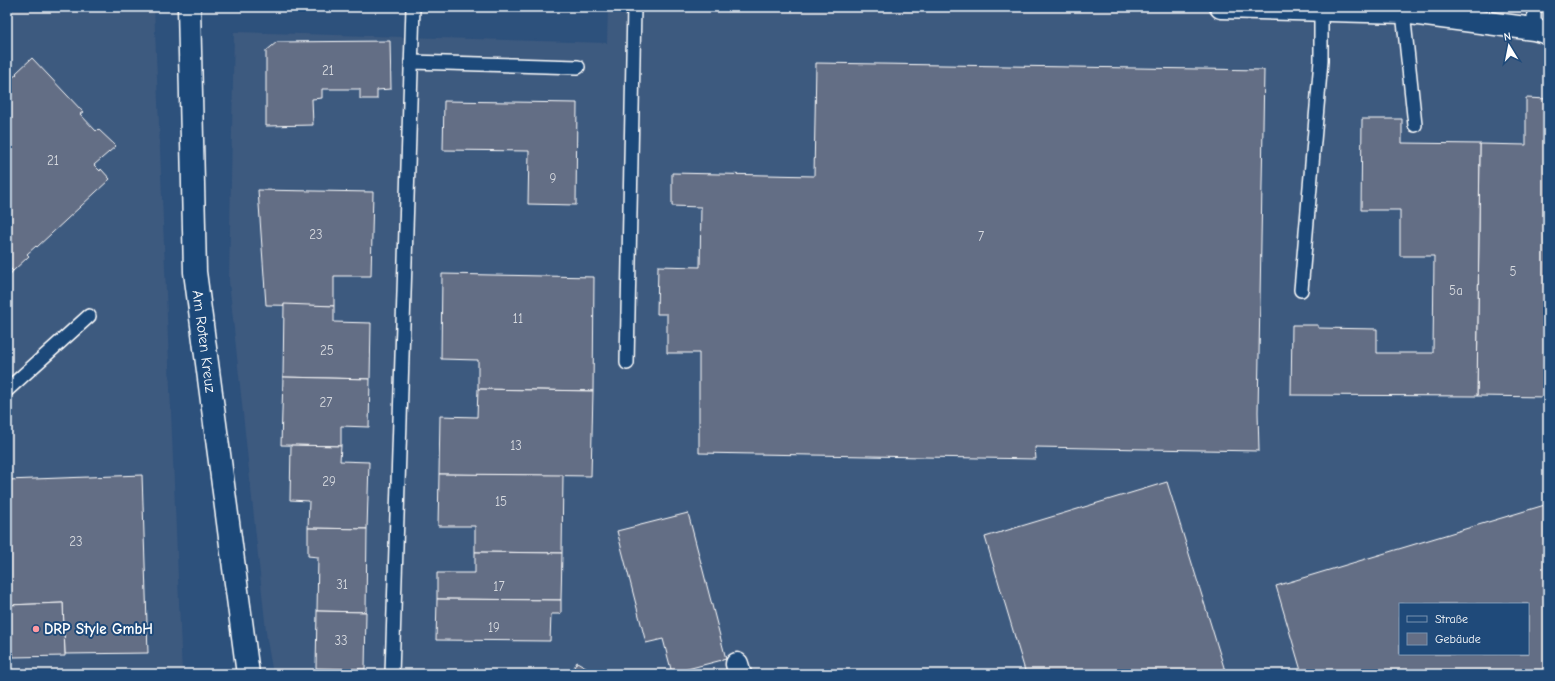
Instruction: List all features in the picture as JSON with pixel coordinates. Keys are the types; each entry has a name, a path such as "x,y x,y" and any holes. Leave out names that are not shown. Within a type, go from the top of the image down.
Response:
{"street":[{"name":"Am Roten Kreuz","path":"189,7 195,272 248,674"},
{"path":"1221,7 1403,12 1541,31"}],"lane":[{"path":"392,674 413,7"},
{"path":"627,363 634,7"},
{"path":"1534,7 1541,31"},
{"path":"1301,290 1321,61 1321,10"},
{"path":"1403,12 1415,125"},
{"path":"411,62 578,67"},
{"path":"7,390 89,316"}],"shaded area":[{"path":"7,7 154,7 182,674 7,674"},
{"path":"608,7 1548,7 1548,674 273,674 267,640 229,281 234,32 607,43"}],"building":[{"path":"390,41 391,89 377,90 377,99 360,99 360,89 322,89 322,98 312,99 313,125 266,126 266,51 277,42"},
{"path":"32,58 83,112 80,114 96,131 98,129 116,146 94,165 100,171 101,169 110,179 37,247 36,246 27,254 29,256 13,271 7,265 7,76 10,79 11,77 12,78"},
{"path":"816,63 1264,70 1258,412 1259,451 1035,447 1036,459 699,453 699,353 667,353 667,314 657,314 658,266 700,267 701,207 672,206 672,173 814,176"},
{"path":"1526,98 1548,99 1548,397 1477,396 1480,144 1526,145"},
{"path":"444,101 577,103 576,205 528,204 529,151 443,150"},
{"path":"1362,119 1402,119 1402,143 1480,144 1477,396 1291,395 1292,325 1318,325 1318,328 1377,329 1377,353 1433,353 1434,256 1400,256 1400,210 1361,210"},
{"path":"258,190 373,192 371,276 334,276 334,306 266,305"},
{"path":"7,265 13,271 7,278"},
{"path":"442,274 594,277 593,391 478,389 478,360 441,359"},
{"path":"284,304 334,306 334,322 371,323 370,379 283,377"},
{"path":"283,377 370,379 369,427 341,426 341,446 281,445"},
{"path":"478,389 593,391 591,476 439,474 440,416 477,417"},
{"path":"291,445 341,446 340,461 369,462 367,529 308,528 309,501 290,500"},
{"path":"439,474 563,475 562,553 475,552 475,526 438,526"},
{"path":"142,475 148,653 65,654 63,603 7,605 7,480"},
{"path":"1167,482 1226,674 1026,674 985,537"},
{"path":"1548,504 1548,674 1302,674 1276,586"},
{"path":"688,513 726,659 672,673 663,639 646,643 617,531"},
{"path":"308,528 367,529 366,612 317,611 318,557 308,556"},
{"path":"475,552 562,553 561,600 437,599 437,573 475,573"},
{"path":"437,599 561,600 561,614 551,614 550,641 436,640"},
{"name":"DRP Style GmbH","path":"63,603 65,656 13,657 13,653 7,653 7,605"},
{"path":"317,611 366,612 365,669 316,668"},
{"path":"577,662 598,674 570,674"}],"place":[{"name":"DRP Style GmbH","path":"36,629"}]}
